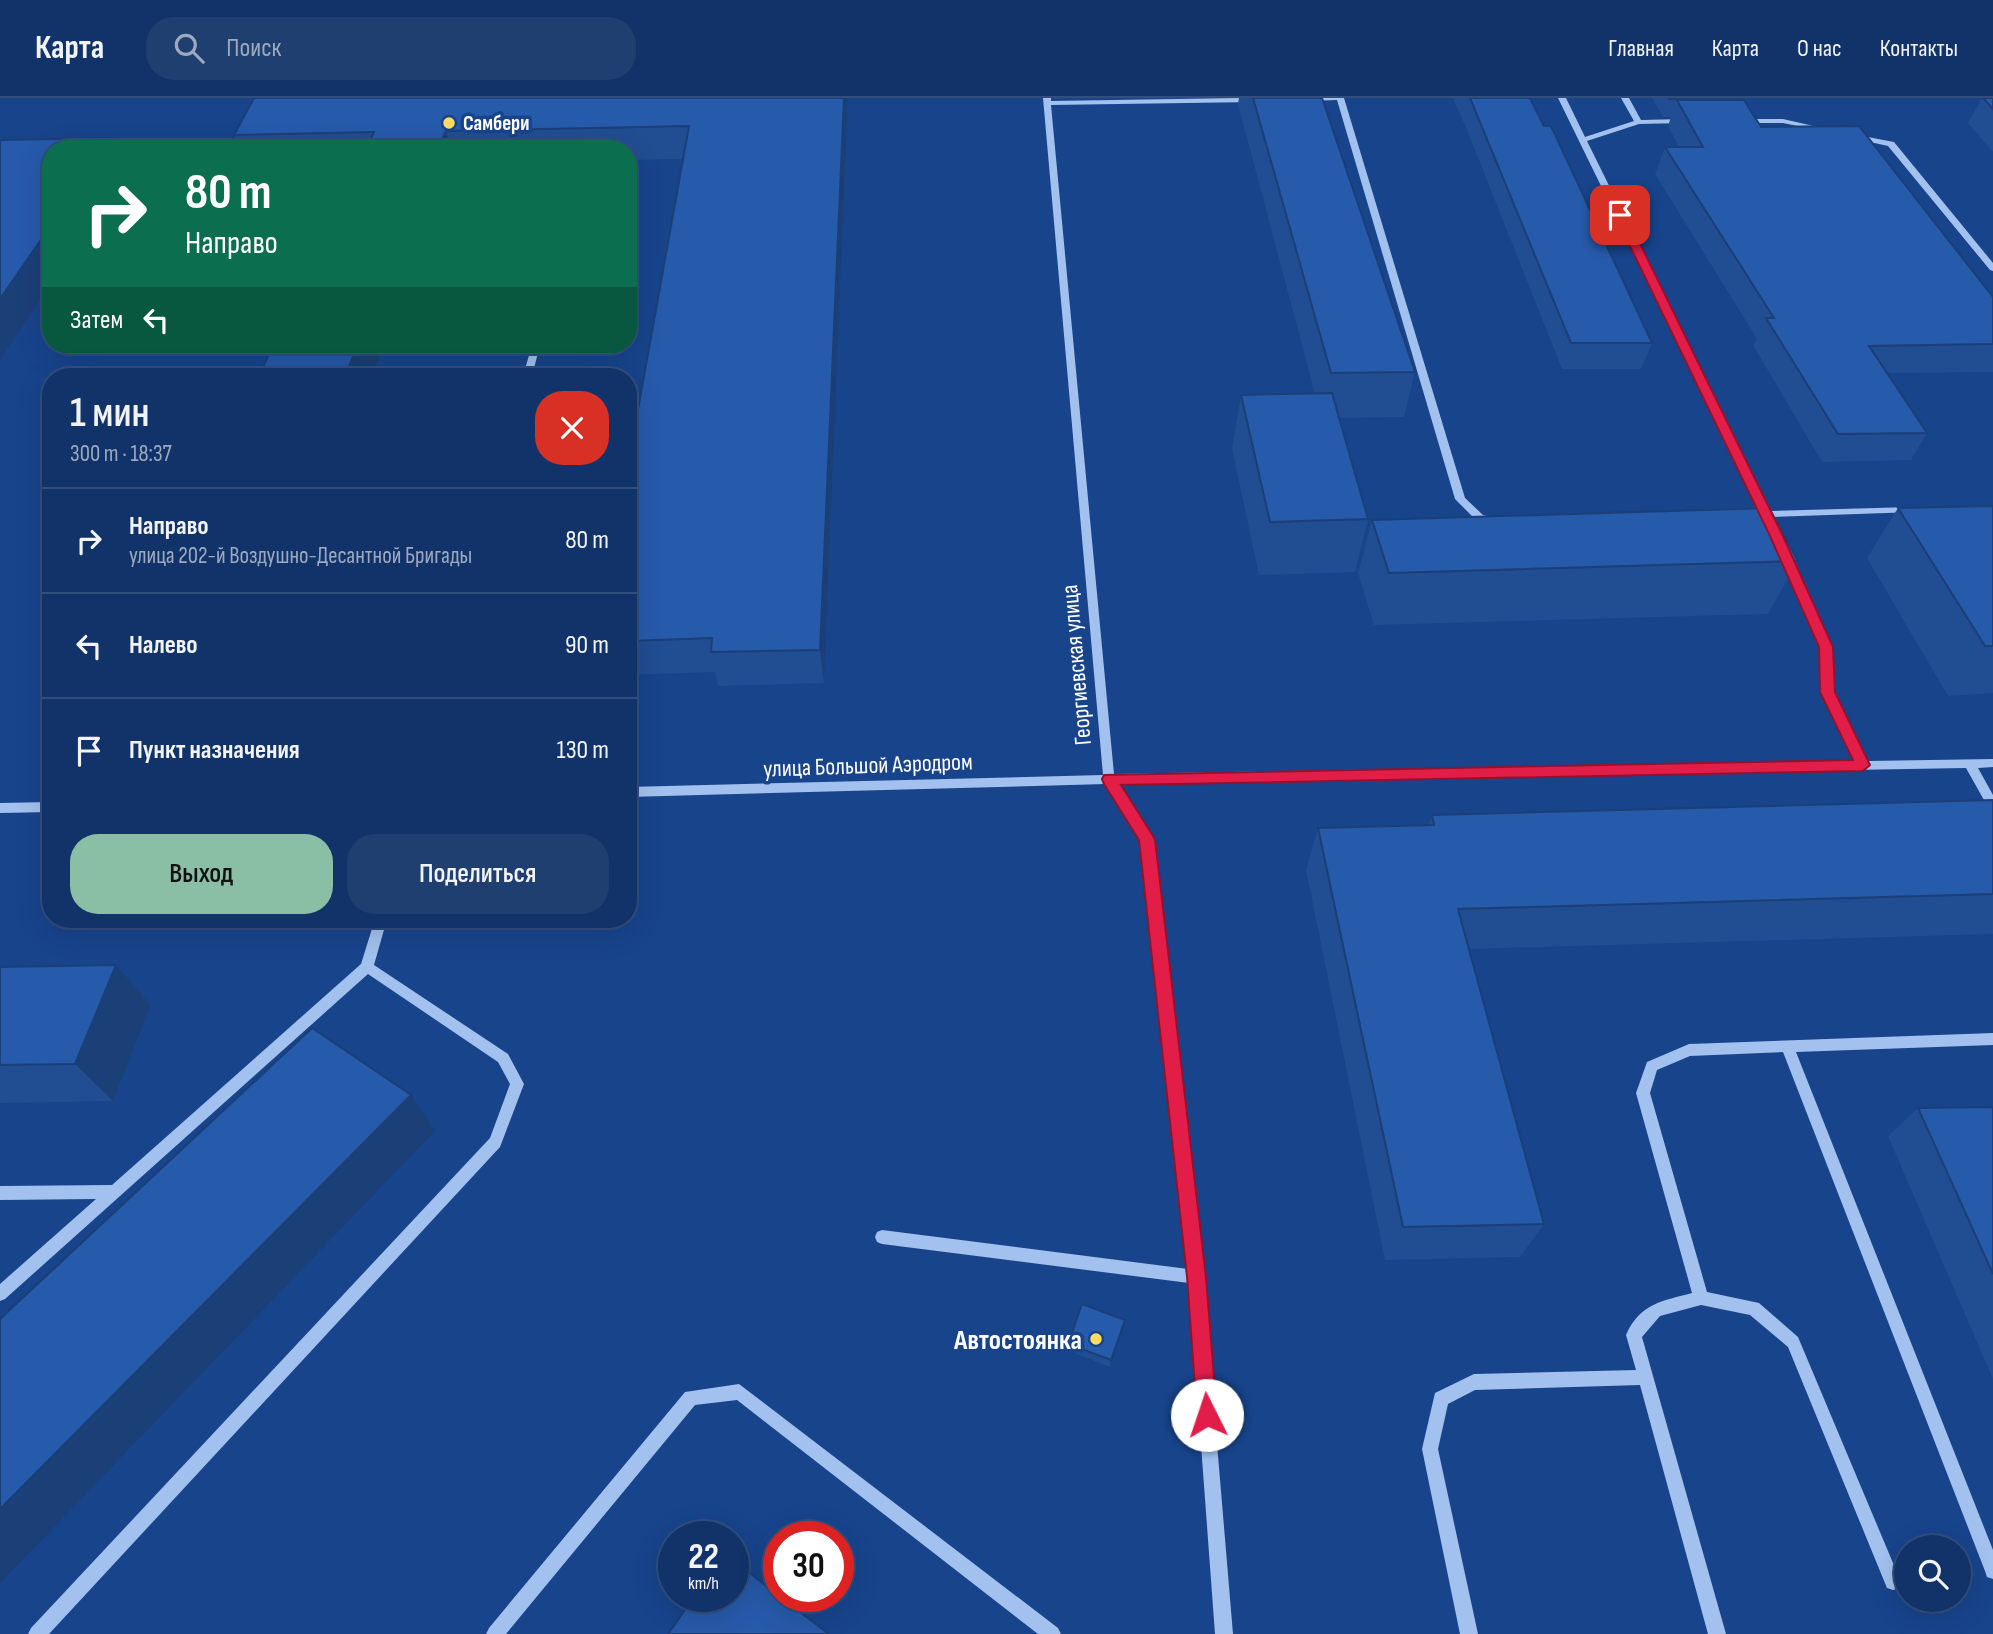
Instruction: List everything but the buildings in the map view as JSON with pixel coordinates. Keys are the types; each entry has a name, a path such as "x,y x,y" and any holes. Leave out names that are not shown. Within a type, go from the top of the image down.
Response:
{"street":[{"path":"1297,99 1339,98 1460,499 1480,518 1508,523"},
{"path":"1562,98 1772,526"},
{"path":"1625,98 1638,122"},
{"path":"1047,101 1269,99"},
{"name":"Георгиевская улица","path":"1047,101 1109,779 1147,839 1196,1277 1224,1634"},
{"path":"1584,140 1638,122 1691,121"},
{"path":"1730,121 1783,121 1837,132"},
{"path":"1850,135 1891,144 1993,268"},
{"path":"1753,514 1927,509"},
{"path":"1783,550 1826,647 1828,692 1863,765"},
{"name":"улица Большой Аэродром","path":"637,793 1109,779 1993,763"},
{"path":"0,808 42,807"},
{"path":"0,1294 367,967 378,928"},
{"path":"37,1634 495,1142 517,1084 503,1058 367,967"},
{"path":"1993,1039 1787,1046 1993,1571"},
{"path":"0,1193 115,1192"},
{"path":"1701,1298 1754,1308 1793,1342 1893,1582"},
{"path":"1469,1634 1430,1449 1441,1399 1474,1382 1646,1377"}],"lane":[{"path":"1970,764 1993,806"},
{"path":"1717,1634 1634,1335 1655,1310 1701,1298 1643,1093 1652,1066 1689,1050 1787,1046"},
{"path":"882,1237 1196,1277"},
{"path":"495,1634 691,1398 739,1392 1052,1634"}],"place":[{"name":"Самбери","path":"449,123"},
{"name":"Автостоянка","path":"1096,1339"}],"route":[{"path":"1207,1415 1196,1277 1147,839 1109,779 1863,765 1828,692 1826,647 1777,536 1620,215"}]}
